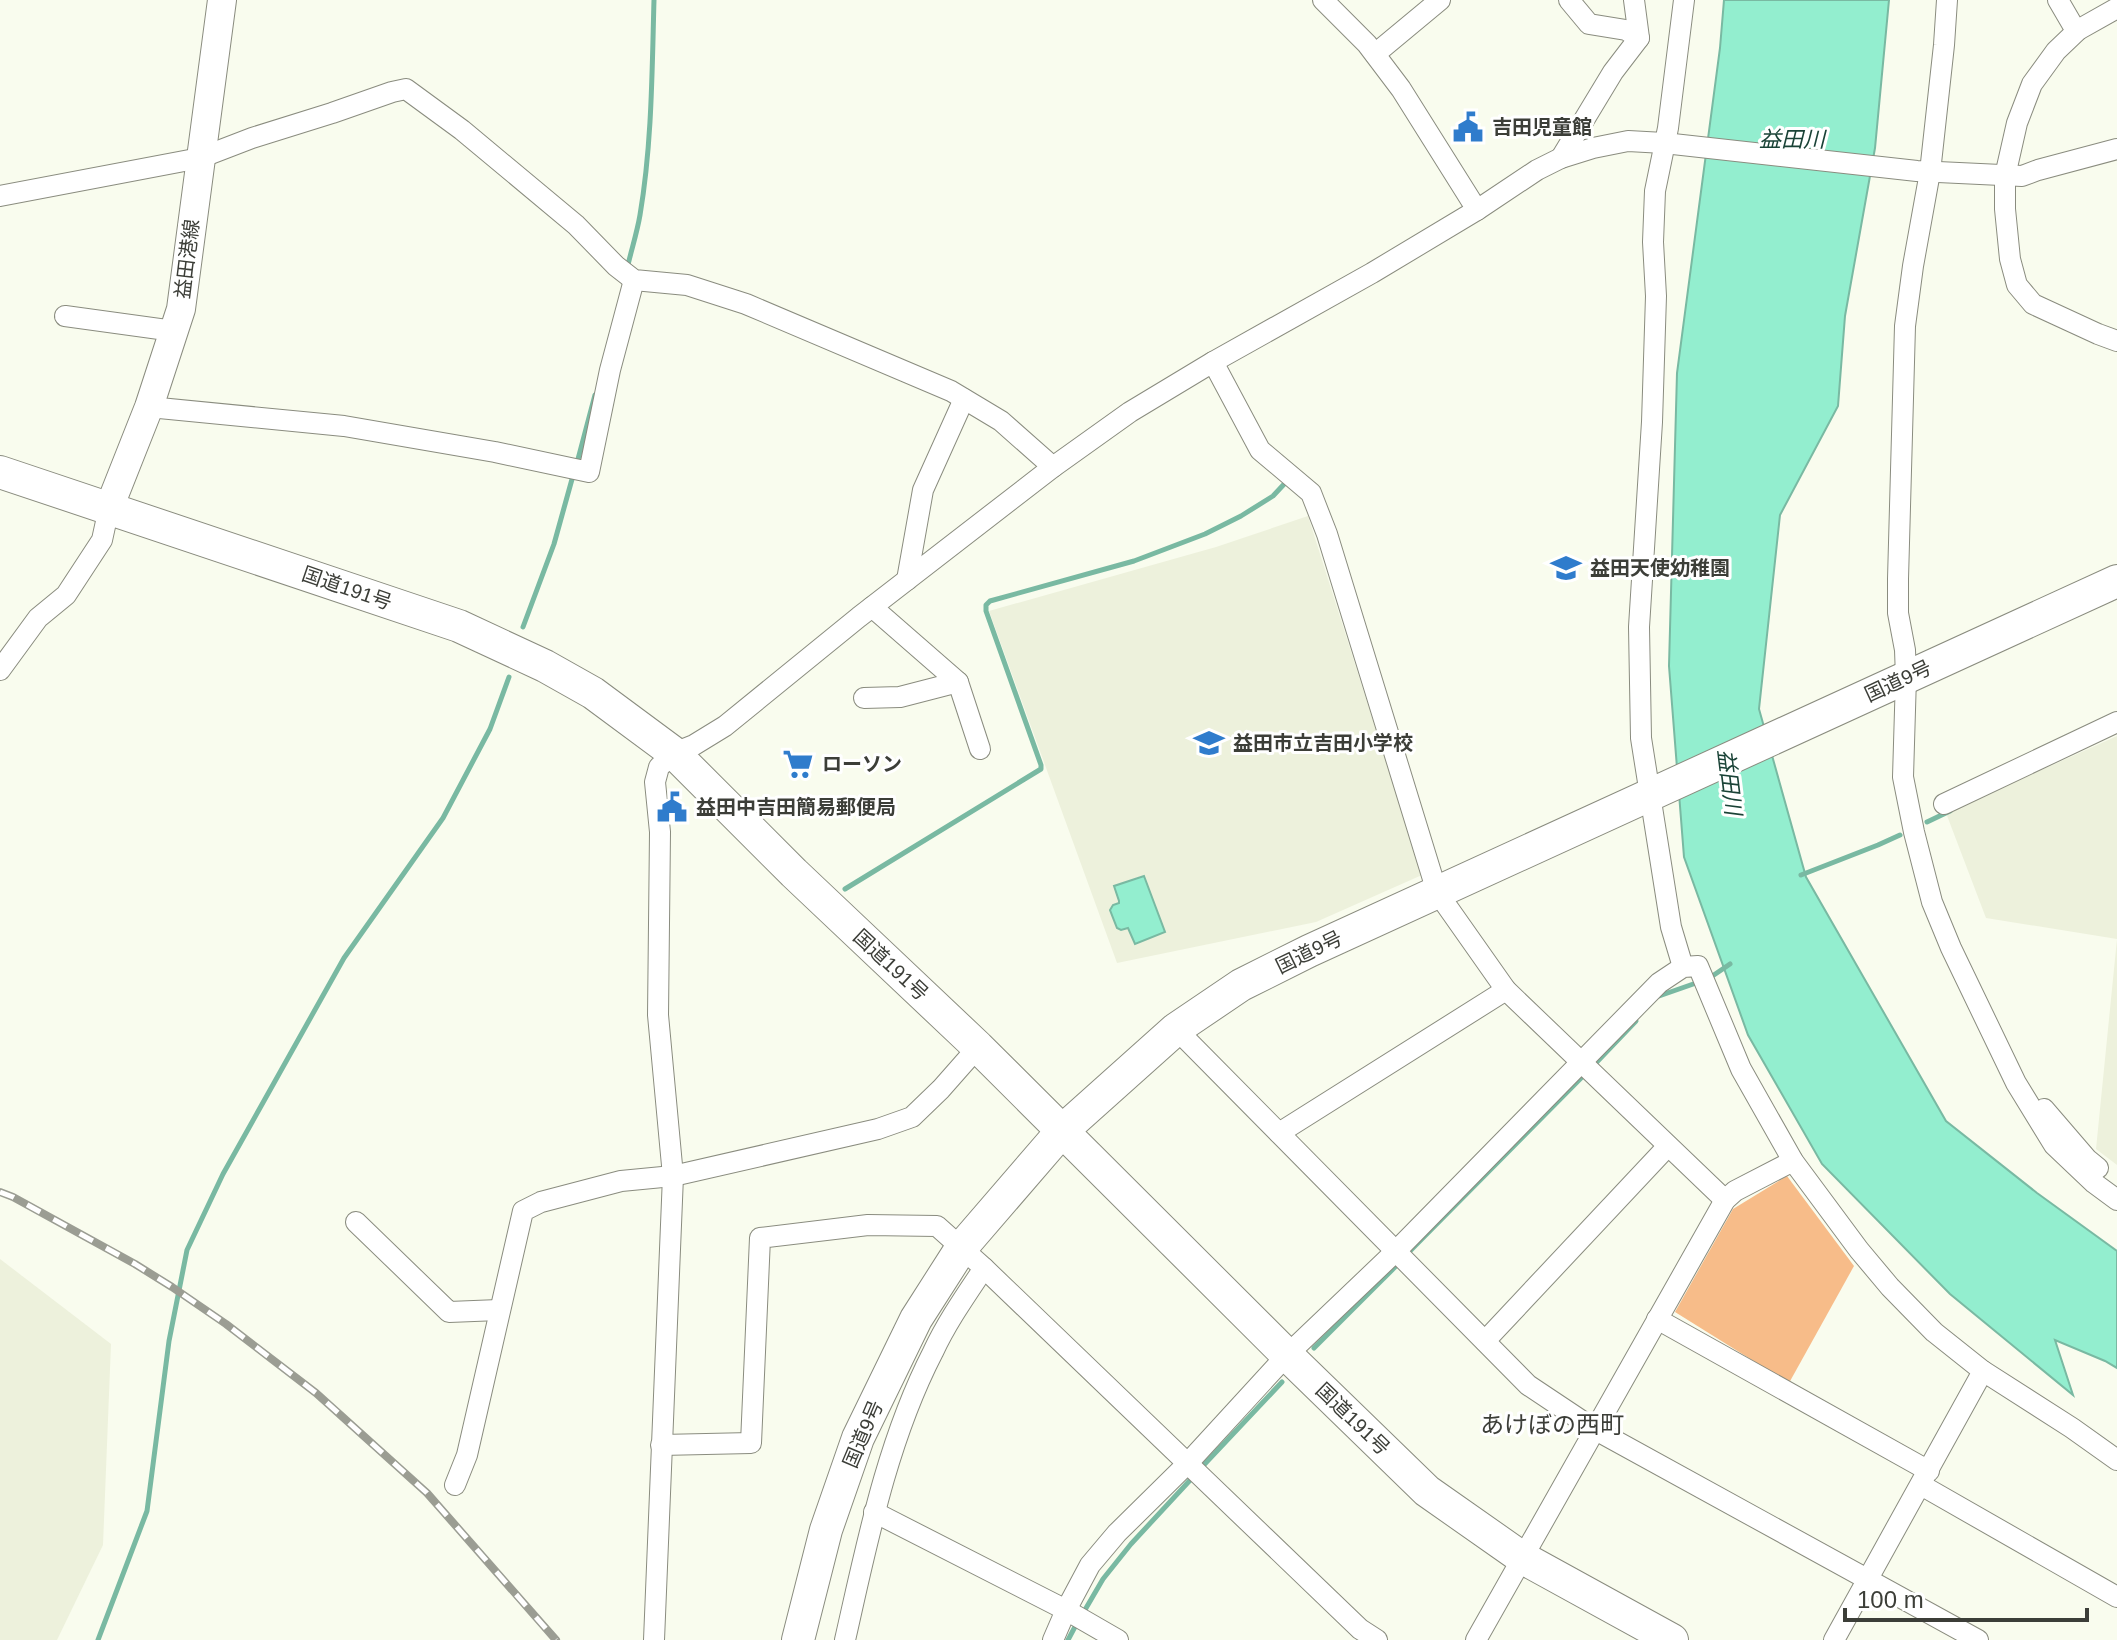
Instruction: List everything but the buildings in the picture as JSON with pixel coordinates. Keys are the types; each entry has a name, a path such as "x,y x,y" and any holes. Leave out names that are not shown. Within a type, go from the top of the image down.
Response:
{"highway":[{"name":"国道191号","path":"0,472 459,626 545,666 593,693 674,753 794,873 978,1047 1427,1491 1521,1557 1672,1640"},
{"name":"国道9号","path":"798,1640 826,1530 858,1438 916,1319 973,1258 1062,1131 1176,1029 1241,985 1437,892 1900,680 2116,586"}],"main road":[{"name":"益田港線","path":"109,508 149,407 181,309 222,0"}],"street":[{"path":"1323,0 1367,44 1401,89 1477,210"},
{"path":"1375,54 1440,0"},
{"path":"1569,0 1589,24 1626,30 1639,38"},
{"path":"1561,158 1613,72 1639,38 1634,0"},
{"path":"1683,967 1671,927 1654,792 1641,738 1639,627 1652,422 1655,191 1671,144 1668,128 1684,0"},
{"path":"1947,0 1944,45 1924,171 1905,326 1898,579 1898,613 1905,650 1900,680 1903,777 1932,902 2016,1083 2054,1145 2117,1200"},
{"path":"2058,0 2078,30"},
{"path":"2117,8 2078,30 2056,51 2032,84 2017,123 2005,176 2010,259 2017,285 2033,304 2117,341"},
{"path":"0,196 200,158 252,138 406,89 462,130 576,225 634,280 687,285 746,304 924,379 1001,421 1053,467"},
{"path":"654,1640 673,1176 658,1015 660,832 655,782 659,767 674,753 725,726 872,607 1053,467 1130,412 1372,273 1561,158 1628,141 1924,171 2022,176 2117,149"},
{"path":"149,407 344,426 589,472 610,370 634,280"},
{"path":"65,316 174,331"},
{"path":"1213,362 1260,450 1311,493 1327,534 1437,892 1506,990 1725,1200"},
{"path":"907,580 923,490 964,399"},
{"path":"0,670 38,618 66,595 102,540 109,508"},
{"path":"872,607 958,682 980,749"},
{"path":"864,698 900,697 958,682"},
{"path":"1944,804 2117,722"},
{"path":"1053,1640 1090,1565 1117,1533 1187,1464 1287,1355 1396,1251 1659,983 1683,967 1698,966 1741,1069 1793,1161 1890,1287 1934,1332 1983,1371 2117,1460"},
{"path":"1279,1133 1506,990"},
{"path":"1176,1029 1528,1385 1594,1429 1978,1640"},
{"path":"455,1485 467,1455 523,1211 541,1202 621,1181 673,1176 878,1129 912,1117 978,1047"},
{"path":"2016,1083 2025,1085 2087,1159 2117,1184"},
{"path":"1485,1341 1668,1146"},
{"path":"1476,1640 1725,1200 1735,1191 1793,1161"},
{"path":"356,1222 449,1312 499,1310"},
{"path":"661,1445 751,1443 760,1238 868,1225 937,1226 1360,1629 1377,1640"},
{"path":"845,1640 874,1512 902,1426 932,1353 959,1305 973,1258"},
{"path":"1657,1319 1925,1478 2117,1597"},
{"path":"1834,1640 1983,1371"},
{"path":"874,1512 1066,1610 1118,1640"}],"shaded area":[{"name":"益田市立吉田小学校","path":"1308,516 1422,875 1316,922 1117,963 989,611 1216,547"},
{"path":"2117,736 2117,939 1986,918 1946,813"},
{"path":"2117,939 2117,1165 2096,1149"},
{"path":"1787,1176 1854,1266 1789,1383 1675,1312 1733,1209"},
{"path":"0,1259 111,1344 103,1545 57,1640 0,1640"}],"water":[{"name":"益田川","path":"1724,0 1889,0 1875,148 1845,316 1838,406 1780,515 1759,709 1806,877 1946,1121 2117,1251 2117,1368 2055,1340 2073,1395 1950,1294 1822,1164 1748,1035 1684,857 1669,666 1677,373"},
{"path":"1144,876 1165,932 1135,944 1128,928 1117,928 1110,910 1119,903 1114,886"}],"waterway":[{"path":"627,269 640,215 647,161 654,0"},
{"path":"577,463 595,395"},
{"path":"523,627 554,544 574,472"},
{"path":"845,889 1041,769 986,611 990,601 1134,561 1205,534 1273,496 1287,481"},
{"path":"98,1640 147,1511 169,1341 187,1250 223,1174 344,958 443,818 490,729 509,677"},
{"path":"1927,822 1950,811"},
{"path":"1801,875 1900,835"},
{"path":"1708,979 1730,964"},
{"path":"1659,996 1699,982"},
{"path":"1593,1066 1636,1021"},
{"path":"1408,1253 1586,1073"},
{"path":"1314,1348 1401,1261"},
{"path":"1200,1469 1282,1382"},
{"path":"1082,1615 1103,1579 1131,1544 1193,1477"},
{"path":"1068,1640 1077,1623"}],"railway":[{"path":"0,1192 172,1287 316,1393 427,1493 556,1640"}],"place":[{"name":"吉田児童館","path":"1468,127"},
{"name":"益田天使幼稚園","path":"1566,568"},
{"name":"益田市立吉田小学校","path":"1209,743"},
{"name":"ローソン","path":"798,764"},
{"name":"益田中吉田簡易郵便局","path":"672,807"}],"district":[{"name":"あけぼの西町","path":"1552,1425"}]}
